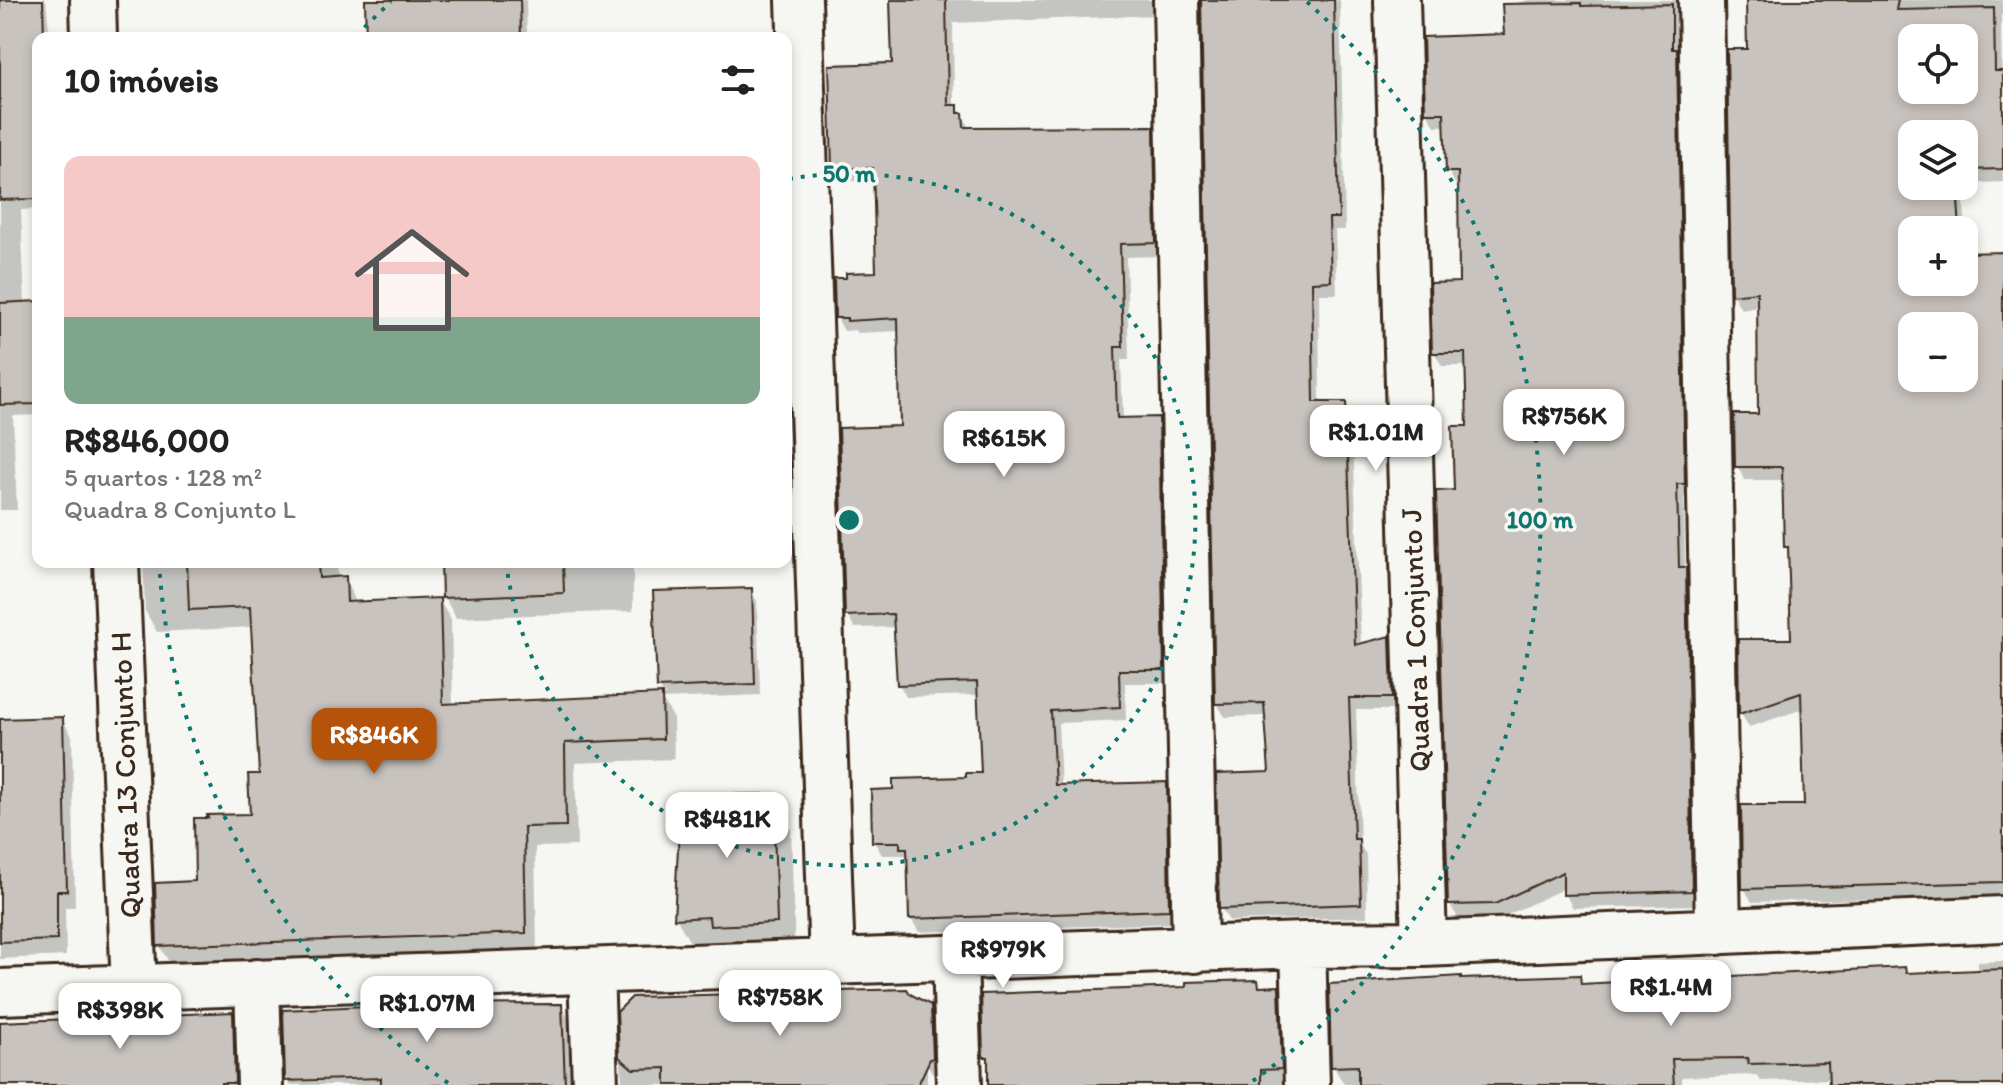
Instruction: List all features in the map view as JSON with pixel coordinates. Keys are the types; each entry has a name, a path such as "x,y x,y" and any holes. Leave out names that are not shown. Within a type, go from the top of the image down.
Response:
{"street":[{"path":"93,0 94,32"},
{"path":"799,0 832,963"},
{"path":"1176,0 1195,950"},
{"name":"Quadra 1 Conjunto J","path":"1397,0 1424,944"},
{"path":"1701,0 1718,932"},
{"name":"Quadra 13 Conjunto H","path":"116,568 134,988"},
{"path":"0,992 1303,945 1424,944 2003,919"},
{"path":"1303,945 1307,1085"},
{"path":"955,958 959,1085"},
{"path":"591,971 595,1085"},
{"path":"257,982 260,1085"}],"building":[{"path":"0,0 43,0 44,32 32,32 32,199 0,200"},
{"path":"365,0 520,0 521,32 366,32"},
{"path":"890,0 946,0 948,105 958,105 958,113 963,113 964,127 1154,126 1156,243 1120,244 1123,347 1115,347 1117,418 1159,417 1164,670 1119,670 1120,707 1051,711 1055,785 1167,782 1169,910 909,919 907,848 900,848 900,842 872,842 871,790 893,789 893,779 966,777 966,773 981,773 977,682 897,685 893,614 845,616 839,428 900,426 898,318 847,321 847,318 835,318 834,278 846,278 846,273 876,272 873,168 832,169 829,65 892,63"},
{"path":"1201,0 1334,0 1339,218 1329,218 1331,281 1312,282 1314,402 1346,402 1355,645 1390,636 1392,698 1349,698 1354,839 1359,839 1361,904 1219,909 1216,774 1269,772 1264,703 1215,704"},
{"path":"1746,0 1898,0 1896,10 1994,8 1995,71 2003,71 2003,169 1978,170 1978,120 1898,120 1898,200 1958,200 1959,216 1898,216 1898,296 1978,296 1978,253 2003,252 2003,882 1742,889 1741,805 1804,805 1801,693 1739,714 1738,639 1791,639 1782,467 1735,467 1734,414 1758,414 1757,292 1731,295 1727,49 1747,49"},
{"path":"1581,3 1581,6 1672,4 1672,49 1677,49 1685,484 1677,484 1679,567 1686,567 1692,891 1563,895 1563,872 1495,904 1448,905 1436,491 1454,490 1452,426 1467,426 1465,353 1432,353 1430,283 1459,282 1458,172 1446,172 1444,113 1425,113 1423,37 1504,34 1502,4"},
{"path":"32,301 32,404 0,405 0,303"},
{"path":"187,568 318,568 319,578 346,576 347,602 440,598 443,704 662,694 663,739 565,743 566,826 524,827 526,933 157,946 155,883 195,881 194,818 250,814 248,774 259,774 250,607 189,610"},
{"path":"441,568 563,568 564,593 442,598"},
{"path":"752,588 755,684 657,688 653,591"},
{"path":"63,717 67,891 57,891 57,940 0,942 0,719"},
{"path":"773,794 777,923 710,926 709,917 674,919 681,795"},
{"path":"1905,967 1906,973 2003,969 2003,1085 1829,1085 1828,1062 1748,1064 1748,1058 1672,1059 1674,1085 1358,1085 1358,1066 1331,1067 1329,984 1461,976 1461,979 1580,975 1581,984"},
{"path":"1258,980 1259,987 1279,986 1282,1069 1261,1070 1261,1085 988,1085 988,1057 983,1057 981,994 1186,987 1186,982"},
{"path":"907,989 910,994 931,1005 933,1058 918,1085 666,1085 666,1068 633,1069 619,1057 617,1012 632,997"},
{"path":"562,1004 565,1085 381,1085 381,1078 285,1081 283,1010 386,1005"},
{"path":"233,1012 235,1083 0,1085 0,1022"}]}
